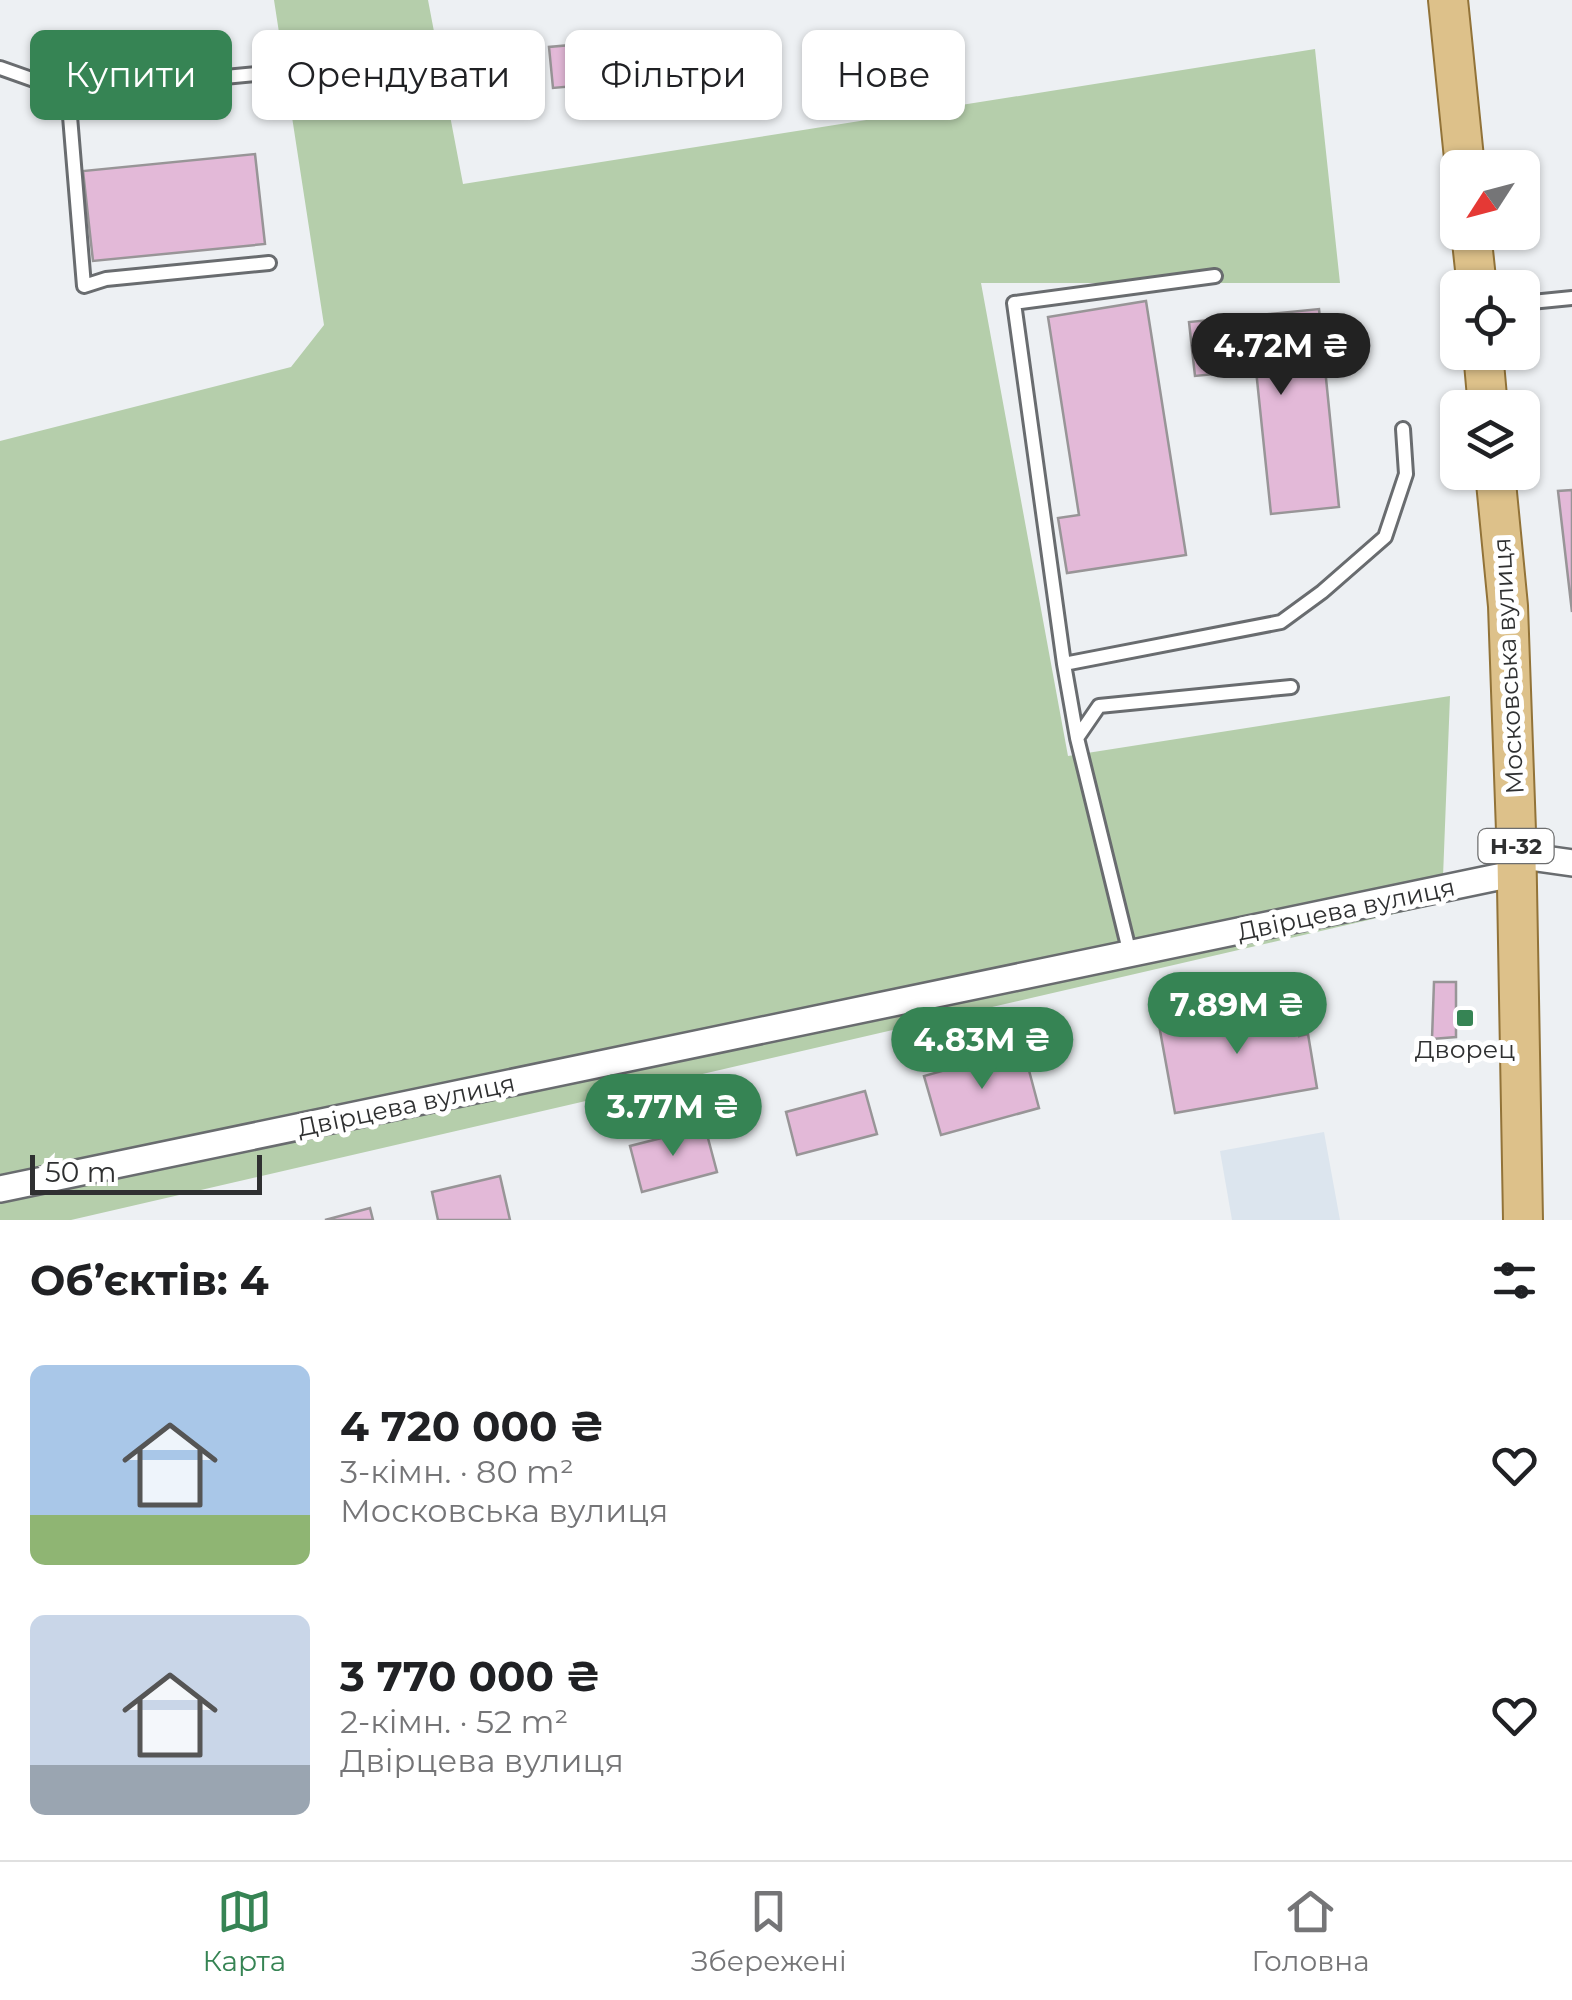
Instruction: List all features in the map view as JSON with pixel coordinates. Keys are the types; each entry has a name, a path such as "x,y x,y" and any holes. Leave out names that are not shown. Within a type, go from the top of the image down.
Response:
{"main road":[{"path":"1448,0 1463,150"},
{"name":"Московська вулиця","path":"1497,490 1508,606 1527,1217"}],"street":[{"name":"Двірцева вулиця","path":"0,1189 1130,954 1517,864 1572,862"}],"lane":[{"path":"0,68 30,79"},
{"path":"70,120 84,286 106,279 270,263"},
{"path":"1130,954 1064,664 1014,304 1216,276"},
{"path":"1540,301 1572,298"},
{"path":"1064,664 1280,622 1322,592 1384,537 1406,474 1403,428"},
{"path":"1078,738 1099,706 1291,687"}],"shaded area":[{"path":"1324,1132 1340,1220 1232,1220 1220,1151"}],"green space":[{"path":"274,0 428,0 434,30 279,30"},
{"path":"1315,49 1340,283 981,283 1068,756 1450,696 1442,903 71,1220 0,1220 0,441 291,367 324,325 292,120 451,120 463,184 867,120 965,120 965,104"}],"building":[{"path":"565,46 565,87 553,88 549,47"},
{"path":"255,154 265,244 93,261 83,171"},
{"path":"1146,301 1186,555 1067,573 1058,518 1079,515 1048,317"},
{"path":"1319,309 1339,507 1271,514 1256,370 1195,376 1189,322"},
{"path":"1572,490 1572,612 1558,491"},
{"path":"1434,982 1456,982 1456,1037 1432,1039"},
{"path":"1292,1001 1299,1036 1308,1034 1317,1088 1175,1113 1159,1025"},
{"path":"1023,1048 1039,1108 941,1135 924,1076"},
{"path":"865,1091 877,1134 797,1155 786,1112"},
{"path":"705,1127 717,1172 642,1192 630,1146"},
{"path":"500,1176 510,1220 438,1220 432,1192"},
{"path":"370,1208 373,1220 325,1220"}],"place":[{"name":"Дворец","path":"1465,1018"}]}
